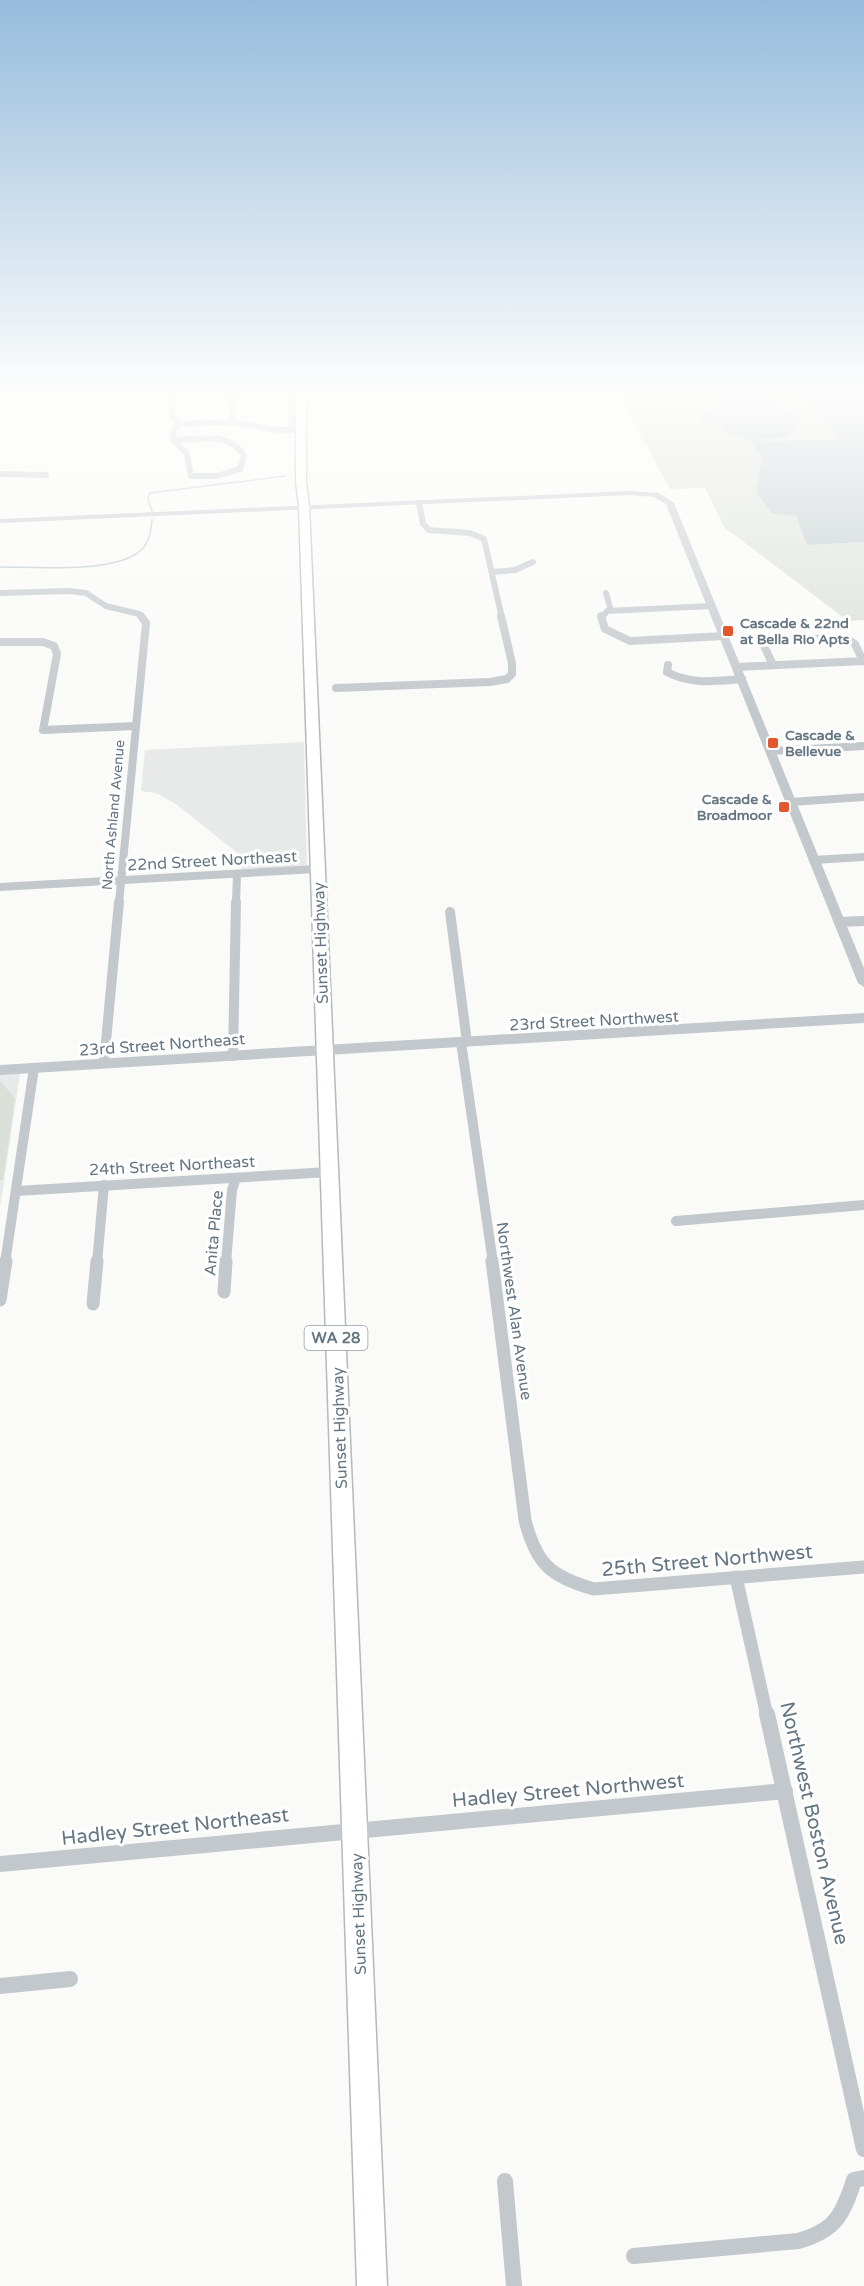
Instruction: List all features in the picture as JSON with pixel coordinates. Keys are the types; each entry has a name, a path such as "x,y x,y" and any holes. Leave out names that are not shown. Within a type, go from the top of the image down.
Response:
{"highway":[{"name":"Sunset Highway","path":"303,498 372,2286"}],"street":[{"path":"0,521 531,498"},
{"path":"663,498 670,503 864,983"},
{"path":"336,688 497,681 510,676 512,663 483,537 474,533 445,533 428,529 425,527 418,503"},
{"path":"492,572 515,570 533,562"},
{"name":"North Ashland Avenue","path":"0,593 79,592 92,595 106,606 139,614 146,623 104,1063"},
{"path":"606,592 611,611"},
{"path":"711,606 607,611 601,616 605,629 630,641 724,636"},
{"path":"737,667 864,661 855,645 846,638 774,640 766,642 764,646 772,665"},
{"path":"0,642 43,642 54,646 57,654 43,730 136,726"},
{"path":"668,665 668,672 678,680 742,679"},
{"path":"771,751 864,746"},
{"path":"791,802 864,797"},
{"path":"813,860 864,856"},
{"name":"22nd Street Northeast","path":"0,887 317,869"},
{"path":"233,1056 237,874"},
{"name":"Northwest Alan Avenue","path":"450,912 464,1042 525,1520 529,1539 536,1554 555,1576"},
{"path":"839,922 864,921"},
{"name":"23rd Street Northwest","path":"325,1050 864,1018"},
{"name":"23rd Street Northeast","path":"0,1070 325,1050"},
{"path":"0,1300 34,1068"},
{"name":"24th Street Northeast","path":"17,1191 328,1172"},
{"name":"Anita Place","path":"224,1292 232,1190 236,1178"},
{"path":"93,1304 104,1185"},
{"path":"676,1221 864,1206"},
{"name":"25th Street Northwest","path":"555,1576 567,1582 594,1589 864,1567"},
{"name":"Northwest Boston Avenue","path":"736,1577 864,2149"},
{"name":"Hadley Street Northwest","path":"354,1830 785,1791"},
{"name":"Hadley Street Northeast","path":"0,1864 354,1830"},
{"path":"0,1986 70,1979"},
{"path":"634,2256 798,2241 818,2237 837,2224 848,2201 854,2180 864,2178"},
{"path":"505,2181 514,2286"}],"shaded area":[{"path":"710,498 766,498 796,515 808,545 864,542 864,620 848,621 724,527"},
{"path":"760,498 864,498 864,542 807,545 796,516 772,513"},
{"path":"304,742 307,866 242,869 236,852 176,804 156,793 141,791 145,750"},
{"path":"20,1073 4,1182 0,1206 0,1074"},
{"path":"0,1081 15,1098 3,1180 0,1180"}],"waterway":[{"path":"148,498 152,511"},
{"path":"0,567 96,566 131,557 145,546 150,535 152,519"}],"place":[{"name":"Cascade & 22nd at Bella Rio Apts","path":"728,631"},
{"name":"Cascade & Bellevue","path":"773,743"},
{"name":"Cascade & Broadmoor","path":"784,807"}]}
